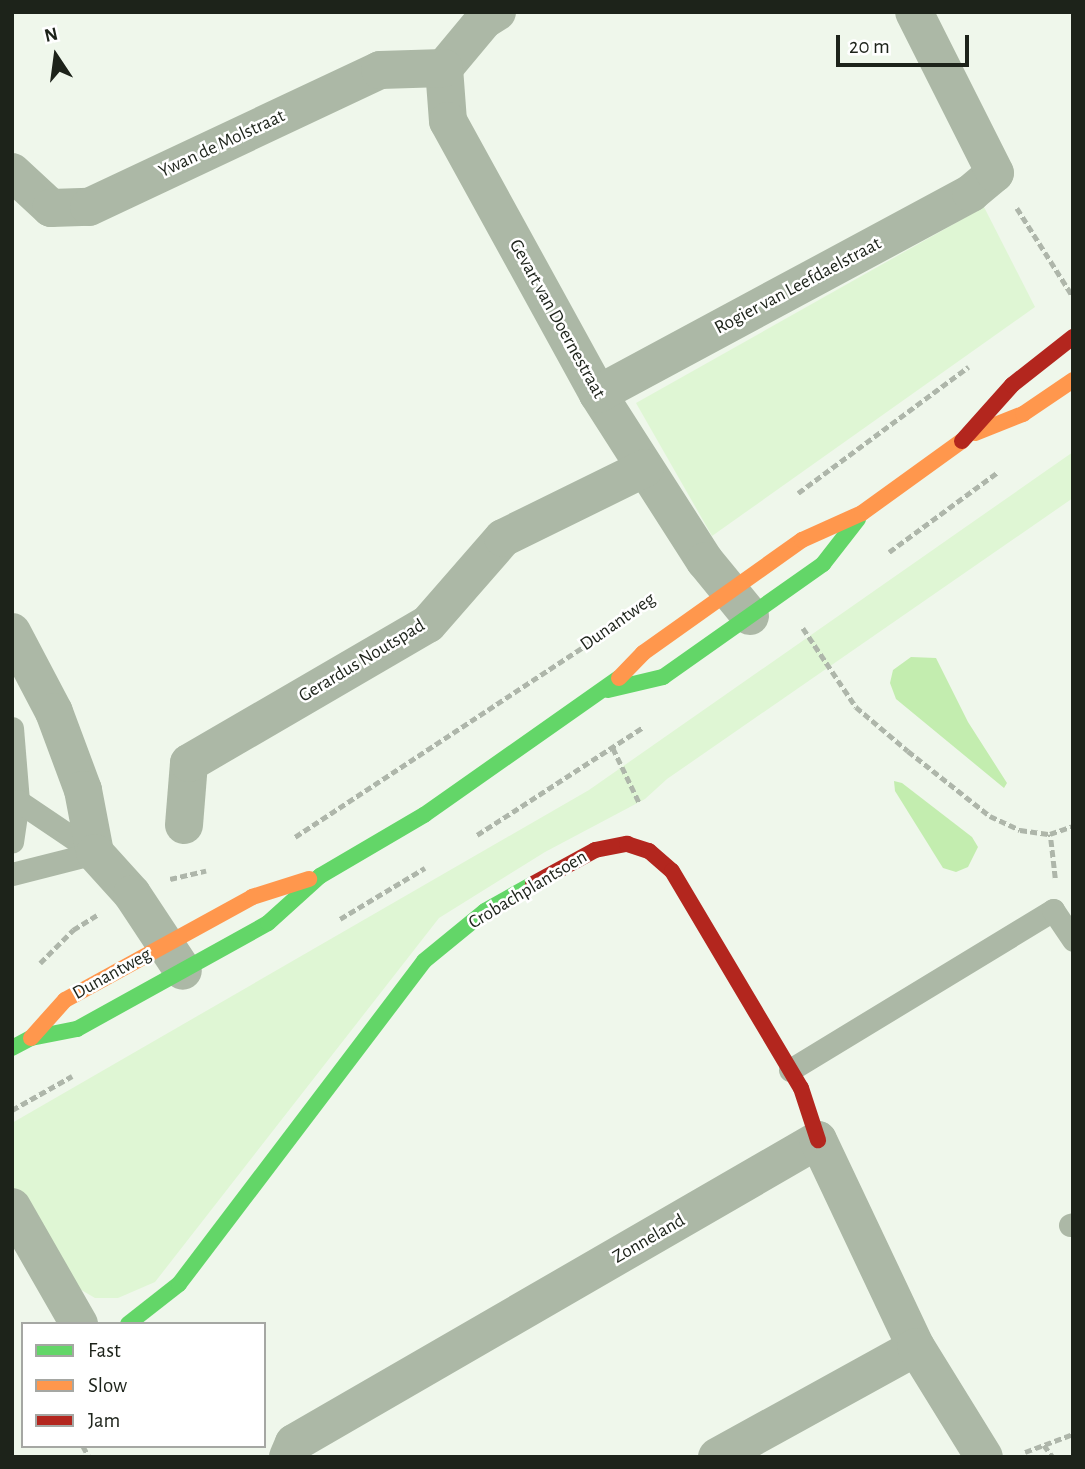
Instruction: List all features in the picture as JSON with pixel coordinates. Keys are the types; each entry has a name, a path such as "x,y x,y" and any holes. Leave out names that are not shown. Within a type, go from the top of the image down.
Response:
{"street":[{"path":"444,68 484,20 497,12"},
{"path":"914,12 995,173"},
{"name":"Ywan de Molstraat","path":"12,172 51,208 89,207 380,70 444,68"},
{"name":"Gevart van Doernestraat","path":"444,68 448,121 598,394 645,468 739,604"},
{"name":"Rogier van Leefdaelstraat","path":"598,394 971,193 995,173"},
{"name":"Dunantweg","path":"608,690 663,677 802,540 862,513 970,435 1012,385 1073,337"},
{"name":"Dunantweg","path":"970,435 1023,414 1073,380"},
{"name":"Gerardus Noutspad","path":"184,825 189,763 428,624 503,538 645,468"},
{"name":"Dunantweg","path":"32,1038 65,1000 268,923 320,876 425,815 608,690 643,653 822,564 862,513"},
{"path":"12,632 54,712 83,790 95,853"},
{"name":"Crobachplantsoen","path":"131,1322 179,1284 424,961 485,911 594,850 627,844 649,851 671,871 790,1070 818,1140"},
{"name":"Dunantweg","path":"95,853 132,894 175,958"},
{"name":"Dunantweg","path":"12,1048 32,1038 76,1030 175,958 252,897 320,876"},
{"path":"818,1140 916,1347 984,1457"},
{"name":"Zonneland","path":"288,1457 294,1443 818,1140"},
{"path":"12,1207 78,1322"},
{"path":"717,1457 916,1347"}],"lane":[{"path":"12,728 18,801 12,842"},
{"name":"Dunantweg","path":"18,801 95,853"},
{"path":"12,874 95,853"},
{"path":"790,1070 1053,910 1073,940"}],"path":[{"path":"995,173 1072,292 1059,301"},
{"path":"793,496 971,366"},
{"path":"797,620 856,707 990,816 1020,830 1051,834 1073,826"},
{"name":"Dunantweg","path":"284,844 605,632"},
{"path":"1051,834 1053,910"},
{"path":"38,965 73,930 132,894 156,882 216,869"},
{"path":"1012,1457 1073,1434"},
{"path":"1044,1445 1053,1457"}],"shaded area":[{"path":"984,207 1035,307 712,536 636,403"},
{"path":"1073,452 1073,498 667,779 645,799 545,852 439,918 155,1282 118,1298 95,1298 71,1284 12,1185 12,1123 589,790"},
{"path":"911,657 936,658 968,722 1007,783 1004,788 896,699 890,683 893,670"},
{"path":"894,781 902,783 972,837 978,847 968,867 956,872 943,868 895,791"}],"traffic: fast":[{"path":"608,690 663,677 823,564 858,519"},
{"path":"12,1048 31,1038 77,1029 268,923 320,876 424,815 619,678"},
{"path":"131,1322 179,1284 424,961 485,911 533,884"}],"traffic: slow":[{"path":"975,433 1023,414 1073,380"},
{"path":"619,678 643,653 802,540 862,513 962,441"},
{"path":"31,1038 65,1000 252,897 309,879"}],"traffic: jam":[{"path":"962,441 1012,385 1073,337"},
{"path":"533,884 595,850 627,844 649,851 672,871 801,1088 818,1140"}]}
